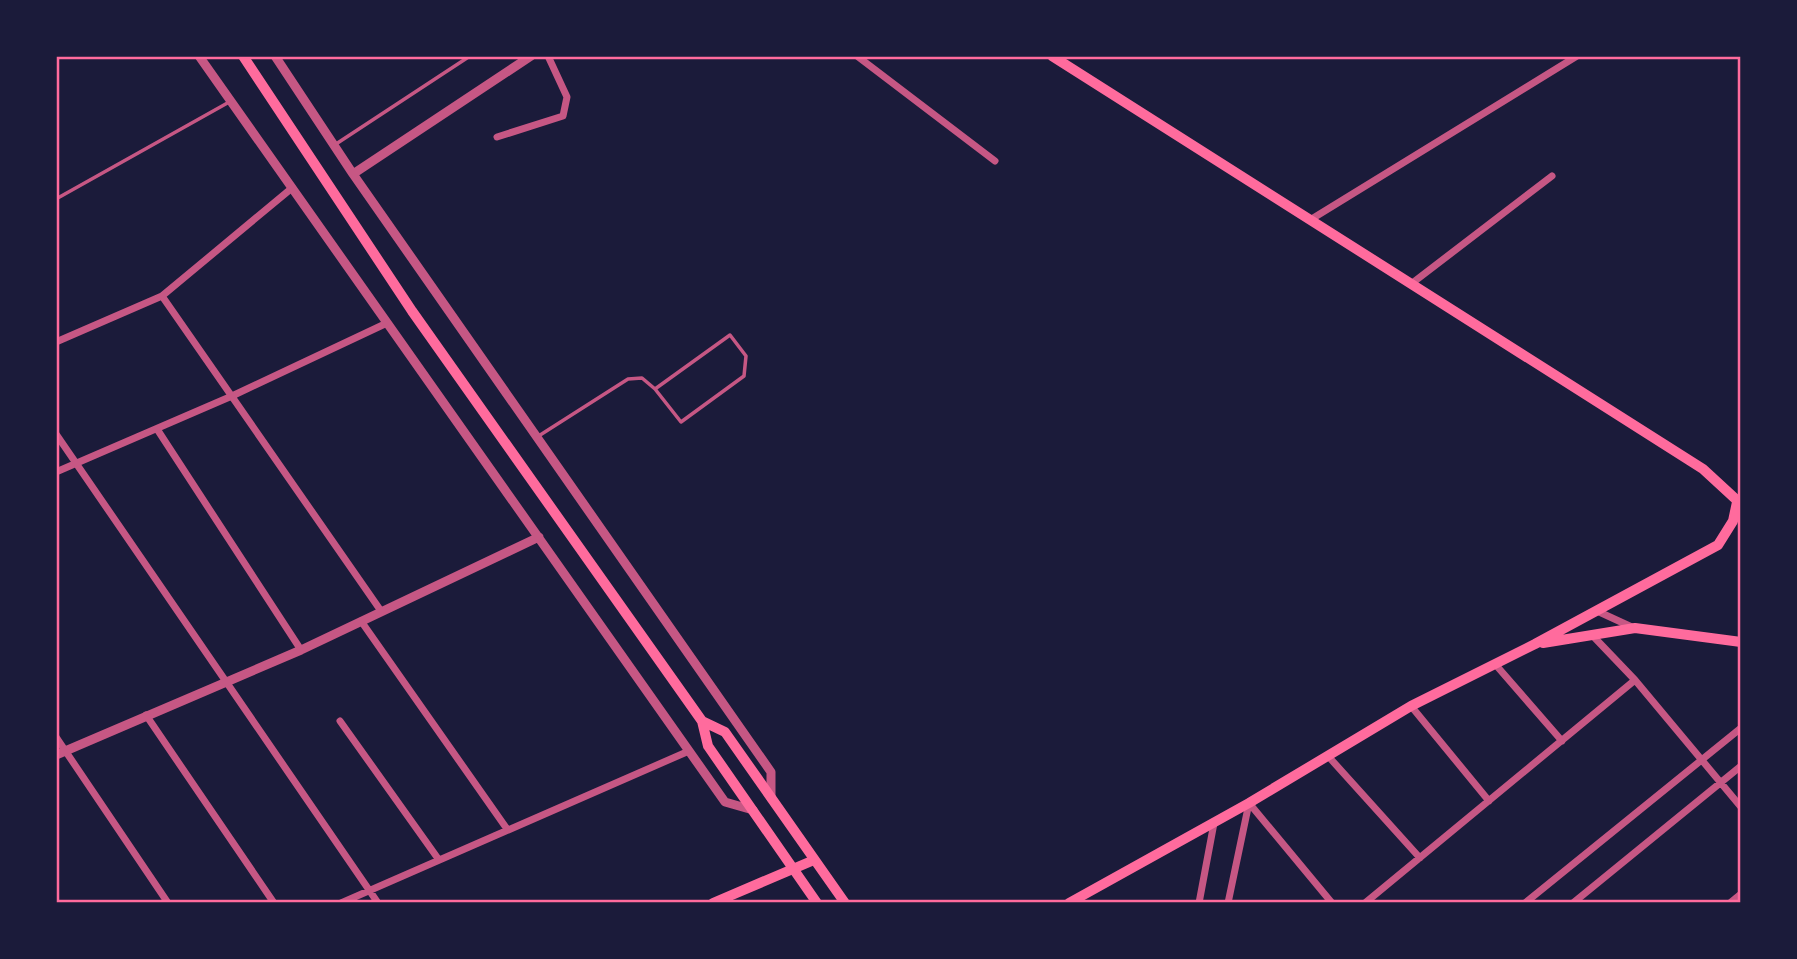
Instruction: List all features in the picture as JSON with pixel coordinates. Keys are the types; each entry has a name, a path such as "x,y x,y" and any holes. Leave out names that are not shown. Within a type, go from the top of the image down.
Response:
{"main road":[{"path":"243,56 412,311 702,721 709,746 817,903"},
{"path":"1052,56 1703,469 1725,486 1739,503 1733,521 1718,545 1535,645 1411,706 1249,803 1069,903"},
{"path":"1535,645 1635,628 1741,642"},
{"path":"702,721 725,732 845,903"},
{"path":"713,903 795,871 814,860"}],"street":[{"path":"199,56 725,802 753,810"},
{"path":"275,56 353,174 771,772 771,797"},
{"path":"353,174 531,56"},
{"path":"497,137 563,116 567,97 548,56"},
{"path":"858,56 995,161"},
{"path":"1310,220 1577,56"},
{"path":"1411,284 1552,176"},
{"path":"56,342 162,296 292,188"},
{"path":"162,296 381,611"},
{"path":"56,472 232,396 387,323"},
{"path":"157,429 301,650"},
{"path":"56,435 378,903"},
{"path":"56,755 224,680 301,650 539,537"},
{"path":"1597,611 1635,628"},
{"path":"361,621 507,829"},
{"path":"1592,635 1635,680 1741,807"},
{"path":"1495,664 1562,741"},
{"path":"1366,903 1635,680"},
{"path":"1411,706 1489,801"},
{"path":"146,715 274,903"},
{"path":"340,721 439,860"},
{"path":"1525,903 1741,728"},
{"path":"56,737 168,903"},
{"path":"341,903 689,751"},
{"path":"1328,755 1420,858"},
{"path":"1573,903 1741,766"},
{"path":"1228,903 1249,803"},
{"path":"1249,803 1332,903"},
{"path":"1199,903 1214,823"},
{"path":"1730,903 1741,894"}],"lane":[{"path":"334,146 470,56"},
{"path":"56,199 231,101"},
{"path":"537,437 628,379 642,378 655,389 681,422 744,376 746,356 730,335 655,389"}]}
